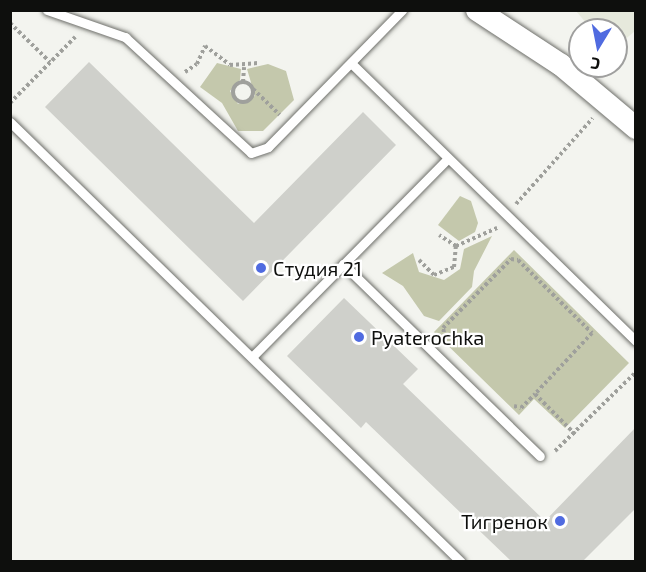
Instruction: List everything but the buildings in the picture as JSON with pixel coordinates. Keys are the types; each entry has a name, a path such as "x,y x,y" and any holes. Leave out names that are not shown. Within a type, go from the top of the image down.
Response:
{"street":[{"path":"477,10 561,65 636,128"}],"lane":[{"path":"47,10 90,22 125,37 247,152 264,150 402,10"},
{"path":"351,63 636,341"},
{"path":"10,122 461,561"},
{"path":"252,357 448,158"},
{"path":"343,264 540,456"}],"path":[{"path":"10,103 90,22"},
{"path":"10,23 50,62"},
{"path":"174,83 197,64 204,46 225,63 244,67 259,63"},
{"path":"243,82 244,67"},
{"path":"243,82 233,88 238,101 249,99 252,89"},
{"path":"243,82 290,125"},
{"path":"506,215 596,116"},
{"path":"456,246 515,223"},
{"path":"419,260 428,272 449,272 458,261 456,246 439,235"},
{"path":"451,344 443,328 511,260 518,260 592,333 521,408 507,399"},
{"path":"540,456 558,450 636,372"},
{"path":"535,394 575,434"}],"shaded area":[{"path":"576,11 635,11 635,31 628,37 628,18 582,18"}],"green space":[{"path":"217,63 241,69 240,80 230,91 238,104 255,96 247,69 268,64 286,71 294,100 263,131 238,131 222,103 200,87"},
{"path":"460,196 471,201 478,223 475,232 459,241 438,225"},
{"path":"492,236 474,271 472,287 439,321 424,316 403,286 382,273 413,253 419,272 444,280 460,269 464,249"},
{"path":"514,250 629,363 565,428 534,399 519,415 434,332"}],"place":[{"name":"Студия 21","path":"261,268"},
{"name":"Pyaterochka","path":"359,337"},
{"name":"Тигренок","path":"560,521"}]}
